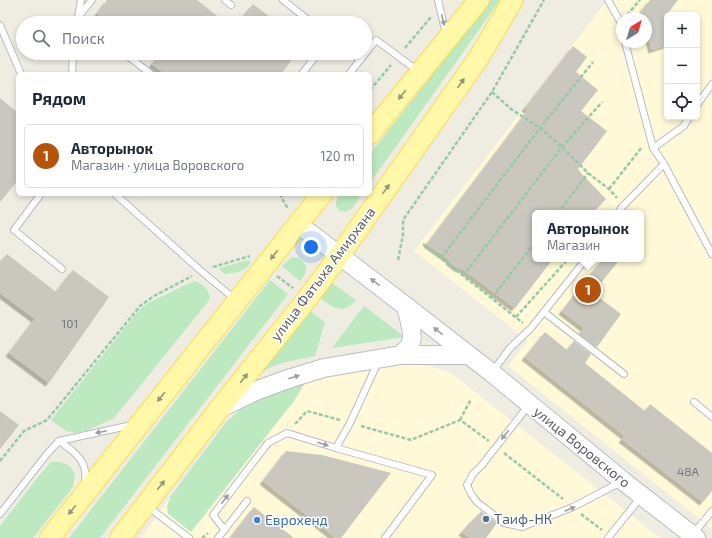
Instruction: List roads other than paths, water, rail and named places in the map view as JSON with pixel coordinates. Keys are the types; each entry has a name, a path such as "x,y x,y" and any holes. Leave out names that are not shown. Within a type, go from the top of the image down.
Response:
{"main road":[{"path":"372,132 479,0"},
{"name":"улица Фатыха Амирхана","path":"120,538 339,256 478,59 513,0"},
{"path":"50,538 238,301 290,219 319,196"}],"street":[{"name":"улица Воровского","path":"290,219 378,284 492,373 623,481 694,537"},
{"path":"400,355 412,342 406,306"},
{"path":"220,408 258,390 324,368 400,355 468,355"}],"lane":[{"path":"79,16 81,0"},
{"path":"81,16 92,0"},
{"path":"225,0 231,5"},
{"path":"283,0 303,16"},
{"path":"438,0 447,39"},
{"path":"608,0 616,15"},
{"path":"0,24 20,72"},
{"path":"372,45 376,40 420,72"},
{"path":"627,48 653,148 664,164 712,254"},
{"path":"72,72 73,60"},
{"path":"133,60 148,72"},
{"path":"304,72 313,60"},
{"path":"351,72 360,60"},
{"path":"700,102 712,84"},
{"path":"653,148 684,126 687,120"},
{"path":"620,210 664,164"},
{"path":"40,196 14,230 62,269"},
{"path":"117,196 201,271 238,301"},
{"path":"492,373 510,348 544,312 584,262"},
{"path":"544,312 624,374"},
{"path":"336,448 350,423 380,358"},
{"path":"694,402 712,417"},
{"path":"529,404 482,465 473,474 467,485 477,502 504,523 522,527 573,507 623,481"},
{"path":"0,512 59,441 139,424"},
{"path":"225,530 212,515 268,443 287,433 432,475 385,538"},
{"path":"59,441 68,447 79,458 85,470 85,493"},
{"path":"608,538 642,496"},
{"path":"218,538 247,502"},
{"path":"146,505 189,538"},
{"path":"694,537 712,511"}],"place":[{"name":"Авторынок","path":"588,290"},
{"name":"Таиф-НК","path":"486,519"},
{"name":"Еврохенд","path":"257,520"}]}
